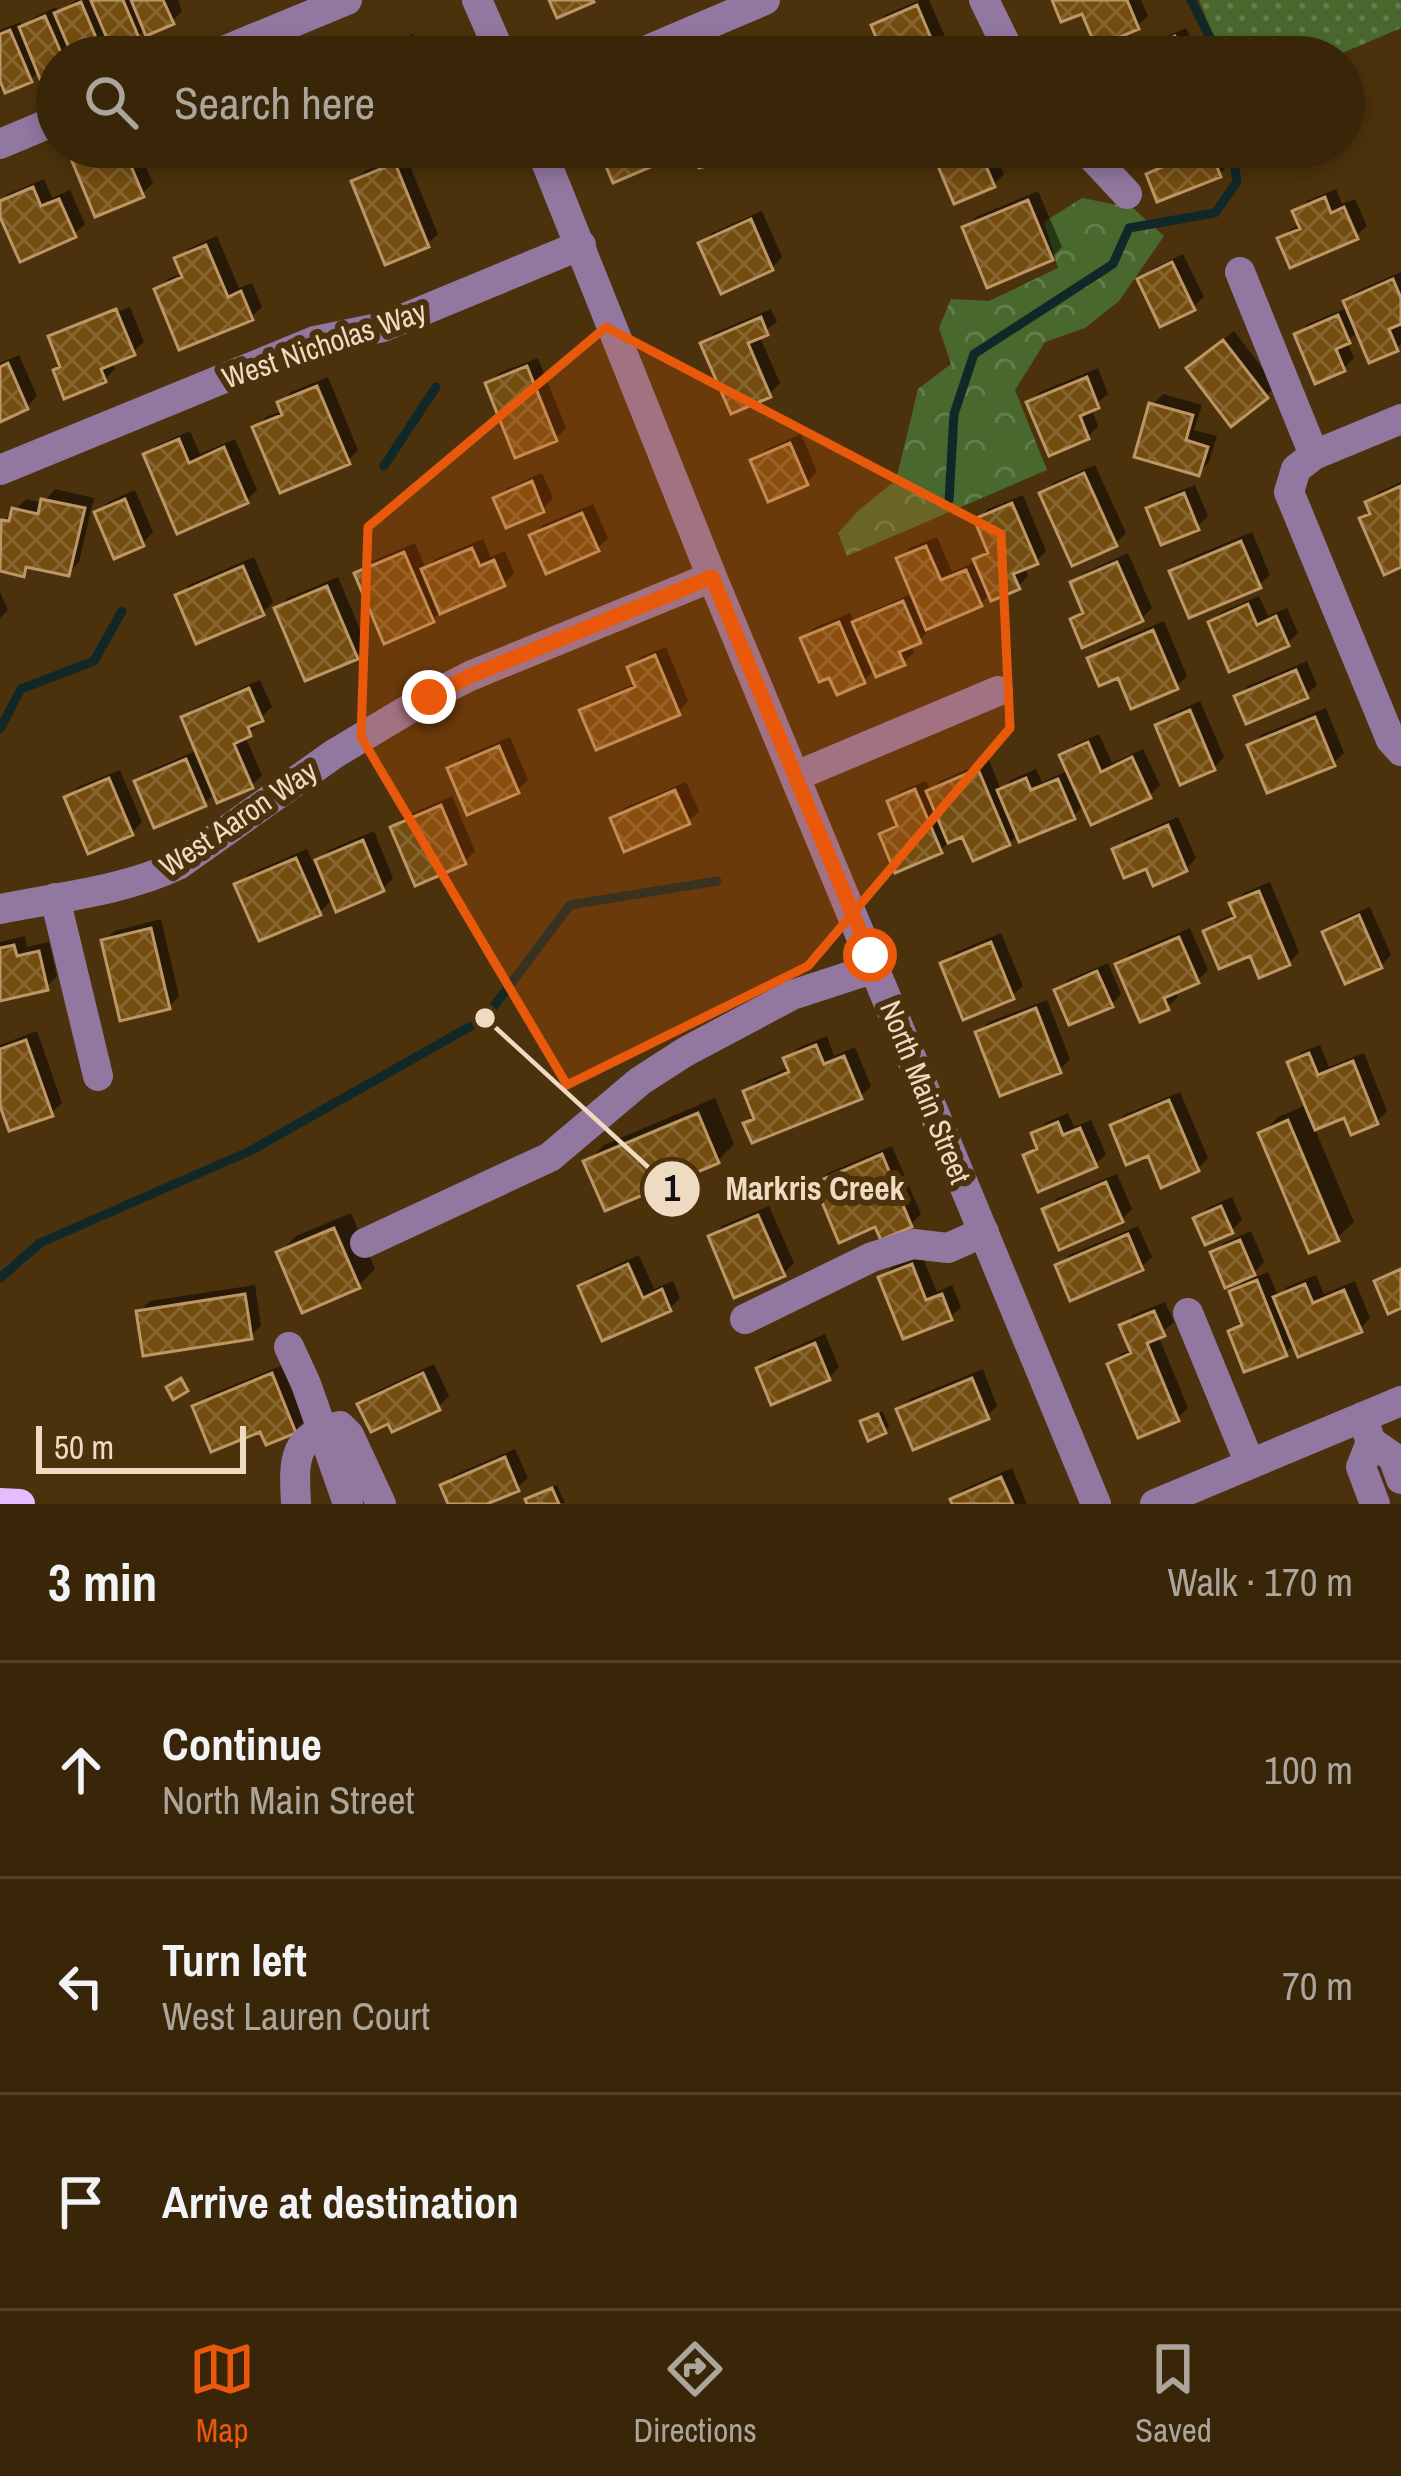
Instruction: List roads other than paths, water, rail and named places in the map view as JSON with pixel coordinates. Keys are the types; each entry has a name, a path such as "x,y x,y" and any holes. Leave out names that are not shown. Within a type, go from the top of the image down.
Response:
{"main road":[{"path":"0,1503 20,1504"}],"street":[{"path":"260,36 347,0"},
{"path":"477,0 493,36"},
{"path":"681,36 766,0"},
{"path":"984,0 1002,36"},
{"path":"0,144 36,129"},
{"name":"North Main Street","path":"549,168 712,577 1096,1504"},
{"path":"1103,168 1127,194"},
{"name":"West Nicholas Way","path":"0,470 315,341 383,327 581,244"},
{"path":"1240,272 1314,455"},
{"path":"1401,418 1314,455 1296,469 1289,492 1391,740 1401,751"},
{"name":"West Aaron Way","path":"0,909 135,882 178,865 334,754 429,697 712,577"},
{"path":"796,776 998,691"},
{"path":"55,898 98,1076"},
{"path":"365,1243 550,1157 640,1081 702,1043 792,995 875,968"},
{"path":"745,1318 872,1257 913,1244 949,1248 984,1232"},
{"path":"1188,1313 1250,1464"},
{"path":"289,1347 349,1504"},
{"path":"1155,1504 1250,1464 1367,1430 1401,1401"},
{"path":"296,1504 298,1450 308,1439 334,1426 345,1429 381,1504"},
{"path":"1367,1430 1393,1456 1401,1479"},
{"path":"1367,1430 1361,1467 1375,1504"}],"waterway":[{"path":"1191,0 1209,36"},
{"path":"949,500 954,414 974,354 1113,264 1129,228 1215,213 1237,182 1235,168"},
{"path":"384,466 436,387"},
{"path":"0,729 21,689 94,661 122,611"},
{"path":"0,1278 40,1243 250,1151 485,1018 570,905 717,881"}],"place":[{"name":"Markris Creek","path":"485,1018"}]}
